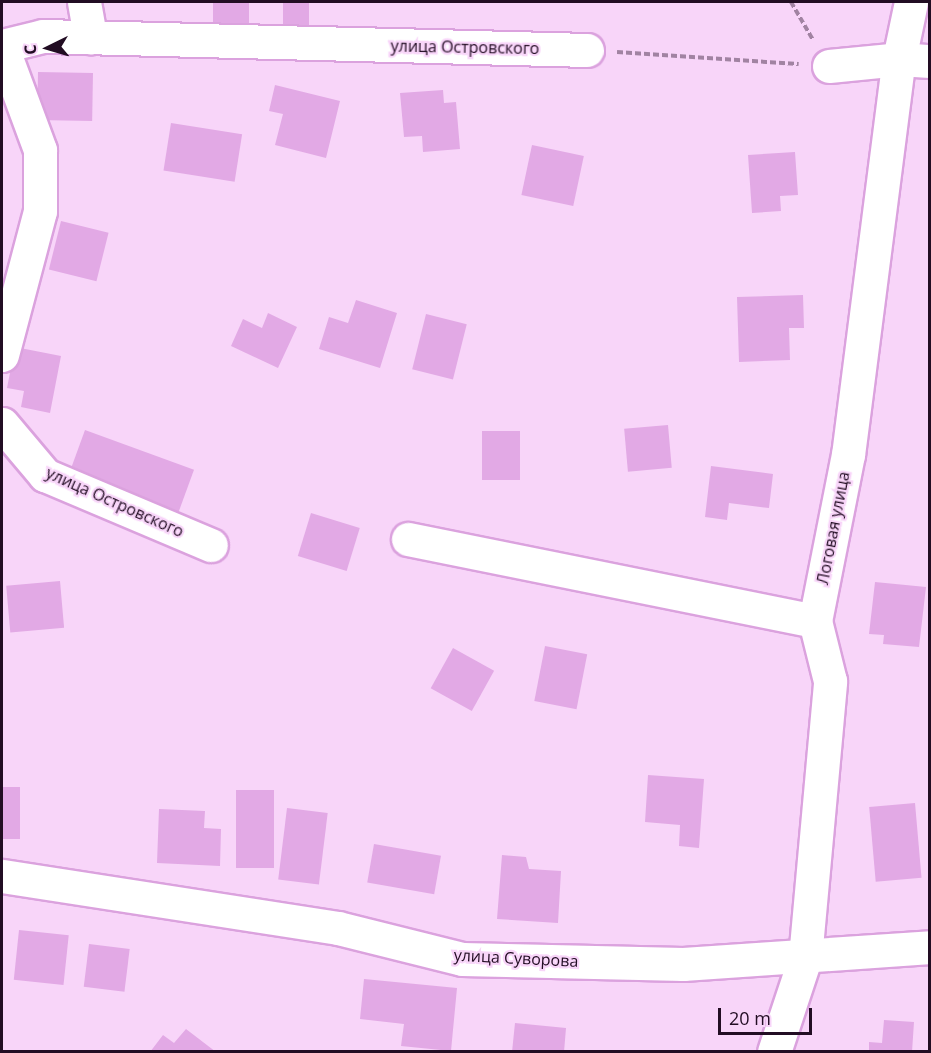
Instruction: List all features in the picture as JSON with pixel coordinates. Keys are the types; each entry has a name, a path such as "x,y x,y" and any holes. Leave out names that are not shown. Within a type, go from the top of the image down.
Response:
{"street":[{"path":"84,2 90,37"},
{"name":"Логовая улица","path":"774,1052 805,958 830,681 814,621 848,455 914,60 911,2"},
{"name":"улица Островского","path":"2,355 40,201 40,150 2,47 43,36 587,50"},
{"path":"829,66 914,60"},
{"name":"улица Островского","path":"2,424 45,475 211,545"},
{"path":"408,539 814,621"},
{"name":"улица Суворова","path":"2,876 338,928 462,959 683,963 805,958 930,947"}],"path":[{"path":"791,2 829,66"},
{"path":"587,50 829,66"}],"building":[{"path":"213,2 249,2 249,25 213,25"},
{"path":"283,2 309,2 309,25 283,25"},
{"path":"38,72 93,73 92,121 37,120"},
{"path":"275,85 340,101 326,158 275,145 283,114 269,111"},
{"path":"443,90 444,103 456,102 460,149 423,152 422,136 404,137 400,93"},
{"path":"171,123 242,134 235,182 163,170"},
{"path":"532,145 584,156 573,206 521,195"},
{"path":"795,152 798,195 780,196 781,211 752,213 748,155"},
{"path":"61,221 109,233 96,281 49,270"},
{"path":"803,295 804,328 789,328 790,360 739,362 737,297"},
{"path":"356,300 397,313 380,368 319,349 329,317 348,323"},
{"path":"268,313 297,327 278,368 231,346 243,319 262,328"},
{"path":"426,314 467,324 453,379 412,369"},
{"path":"15,347 61,356 50,413 21,407 24,391 7,388"},
{"path":"668,425 672,468 628,472 624,429"},
{"path":"85,430 194,470 177,517 68,477"},
{"path":"482,431 520,431 520,480 482,480"},
{"path":"711,466 773,474 769,508 729,503 727,520 705,517"},
{"path":"311,513 360,528 347,571 298,556"},
{"path":"60,581 64,628 10,633 6,586"},
{"path":"875,582 926,587 919,647 883,644 884,635 869,634"},
{"path":"545,646 587,654 577,709 534,701"},
{"path":"453,648 494,671 472,711 431,688"},
{"path":"648,775 704,779 699,848 679,846 680,825 645,822"},
{"path":"2,787 20,787 20,839 2,839"},
{"path":"236,790 274,790 274,868 236,868"},
{"path":"915,803 922,878 876,882 869,807"},
{"path":"287,808 328,813 319,884 278,879"},
{"path":"159,809 205,811 204,828 221,829 220,866 157,863"},
{"path":"374,844 441,856 434,894 367,882"},
{"path":"502,855 526,857 529,869 561,871 558,923 497,919"},
{"path":"19,930 69,935 63,985 14,980"},
{"path":"89,944 130,949 124,992 84,987"},
{"path":"364,979 457,988 451,1051 401,1046 404,1024 360,1019"},
{"path":"884,1020 914,1022 912,1052 869,1052 869,1042 882,1043"},
{"path":"515,1023 566,1028 564,1052 512,1052"},
{"path":"186,1029 216,1052 150,1052 163,1035 174,1043"}]}
